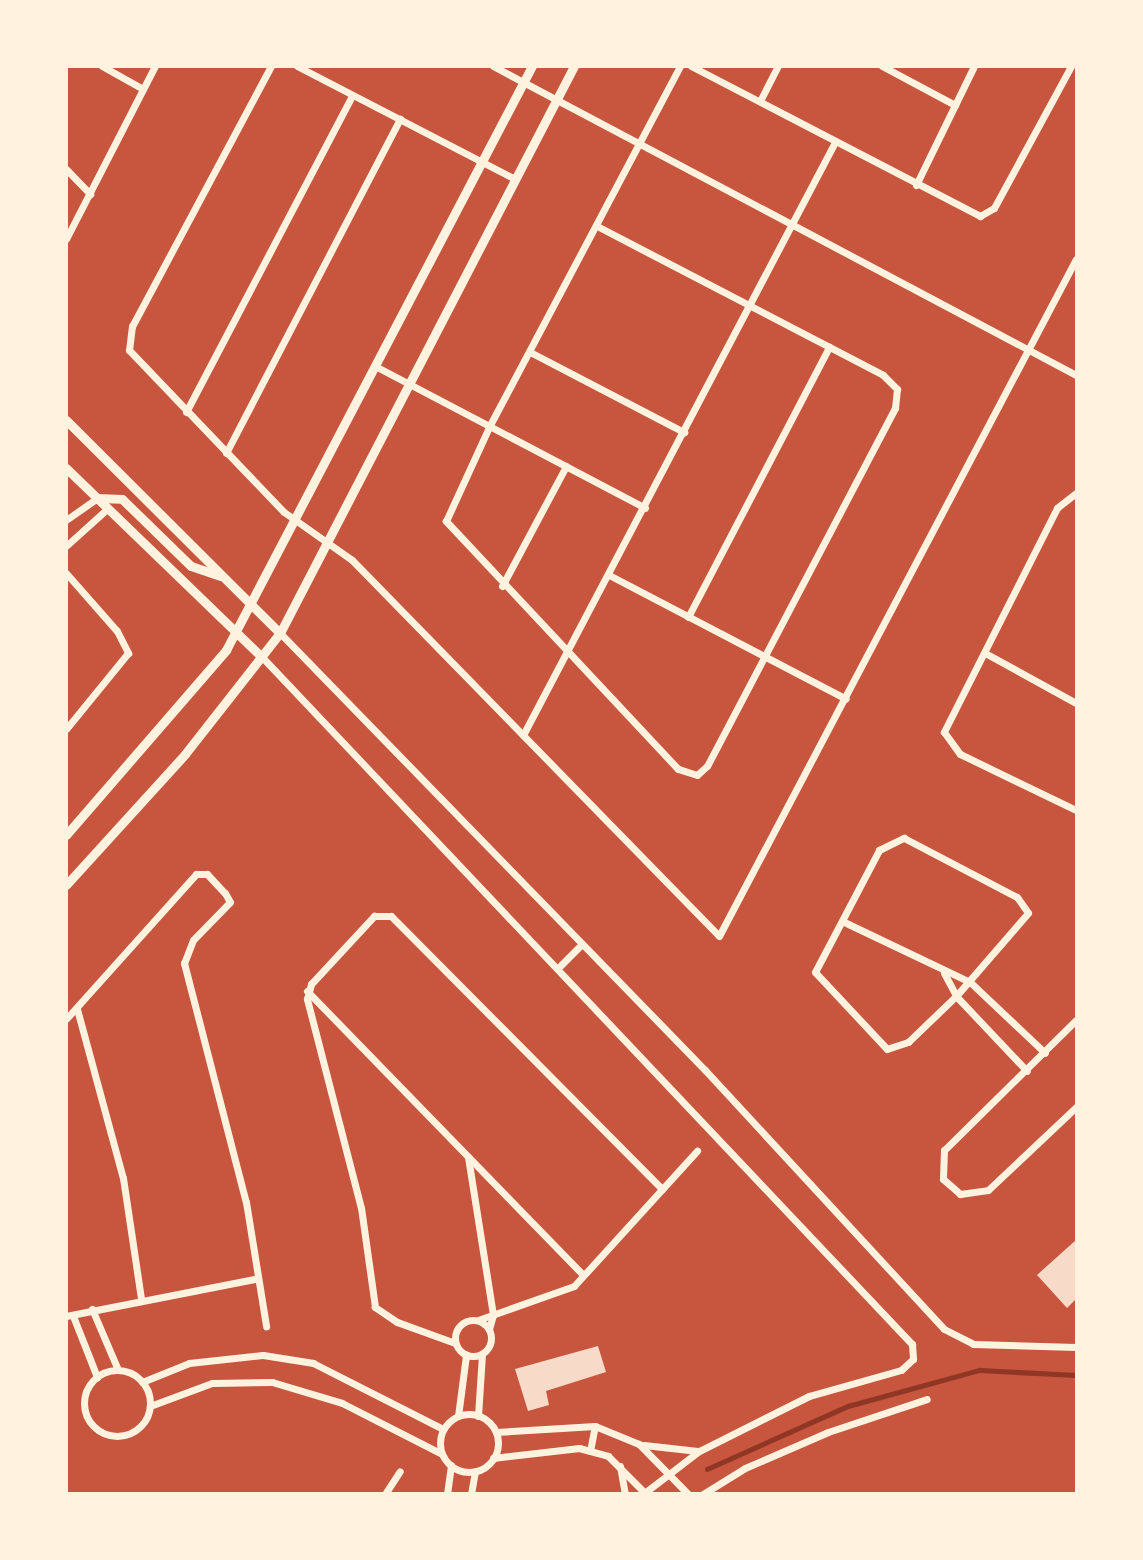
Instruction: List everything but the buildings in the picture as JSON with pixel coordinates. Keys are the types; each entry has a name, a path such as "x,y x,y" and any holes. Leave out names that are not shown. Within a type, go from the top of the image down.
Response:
{"street":[{"path":"102,66 143,89"},
{"path":"66,239 155,66"},
{"path":"271,66 132,326 130,350 226,453 295,520 327,539 719,936 1076,259"},
{"path":"297,66 515,179"},
{"path":"493,66 1076,375"},
{"path":"66,835 206,677 235,633 532,66"},
{"path":"66,886 280,633 574,66"},
{"path":"597,226 889,379 897,401 707,766 690,776 502,586 446,520 490,425 680,66"},
{"path":"691,66 970,213 992,212 1071,66"},
{"path":"760,101 778,66"},
{"path":"882,66 955,105"},
{"path":"916,185 974,66"},
{"path":"186,412 352,96"},
{"path":"226,453 400,119"},
{"path":"523,735 645,508 835,142"},
{"path":"66,169 90,194"},
{"path":"688,617 829,347"},
{"path":"530,352 684,432"},
{"path":"375,366 645,508"},
{"path":"66,420 252,604 962,1342 1076,1347"},
{"path":"502,586 566,467"},
{"path":"66,468 262,657 560,966 912,1344 913,1359 901,1370 809,1396 699,1451 645,1493 620,1465 590,1451 493,1458 475,1471 471,1493"},
{"path":"1076,493 1057,508 985,653 948,717 948,744 1076,810"},
{"path":"66,520 97,498 122,499 191,566 222,576"},
{"path":"66,546 107,509"},
{"path":"66,729 128,653 67,575"},
{"path":"609,575 846,699"},
{"path":"985,653 1074,701 1076,691"},
{"path":"890,839 911,840 1028,908 1022,926 970,982 908,1042 881,1046 816,977 818,959 842,921 879,850 890,839"},
{"path":"66,1019 196,874 207,874 225,893 230,902 193,940 184,963 246,1202 254,1279 266,1326"},
{"path":"307,991 374,916 391,916 663,1189"},
{"path":"842,921 944,972 970,982 1045,1053"},
{"path":"560,966 582,944"},
{"path":"944,972 956,996 1027,1071"},
{"path":"307,991 583,1275"},
{"path":"307,991 361,1208 375,1307 433,1336 455,1343 466,1355 458,1416"},
{"path":"77,1009 123,1178 141,1298"},
{"path":"1076,1020 944,1150 941,1173 952,1190 988,1190 1076,1107"},
{"path":"433,1336 563,1293 583,1275 697,1150"},
{"path":"468,1156 493,1315 489,1329 491,1340 482,1354 478,1416"},
{"path":"97,1377 70,1316 141,1298 254,1279"},
{"path":"92,1309 118,1370 142,1382 150,1406"},
{"path":"478,1320 489,1329"},
{"path":"455,1343 456,1330"},
{"path":"466,1355 482,1354"},
{"path":"142,1382 189,1363 263,1355 313,1363 443,1429"},
{"path":"118,1370 97,1377 84,1406 102,1432 133,1432 150,1406 212,1383 272,1382 342,1403 442,1454 451,1465 475,1471"},
{"path":"703,1493 745,1468 828,1432 927,1399"},
{"path":"442,1454 443,1429 458,1416 478,1416 496,1433 595,1426 639,1444 699,1451"},
{"path":"590,1451 595,1426"},
{"path":"493,1458 496,1433"},
{"path":"639,1444 688,1493"},
{"path":"447,1493 451,1465"},
{"path":"620,1465 625,1493"},
{"path":"385,1493 400,1471"}],"waterway":[{"path":"707,1469 848,1406 980,1370 1076,1375"}]}
